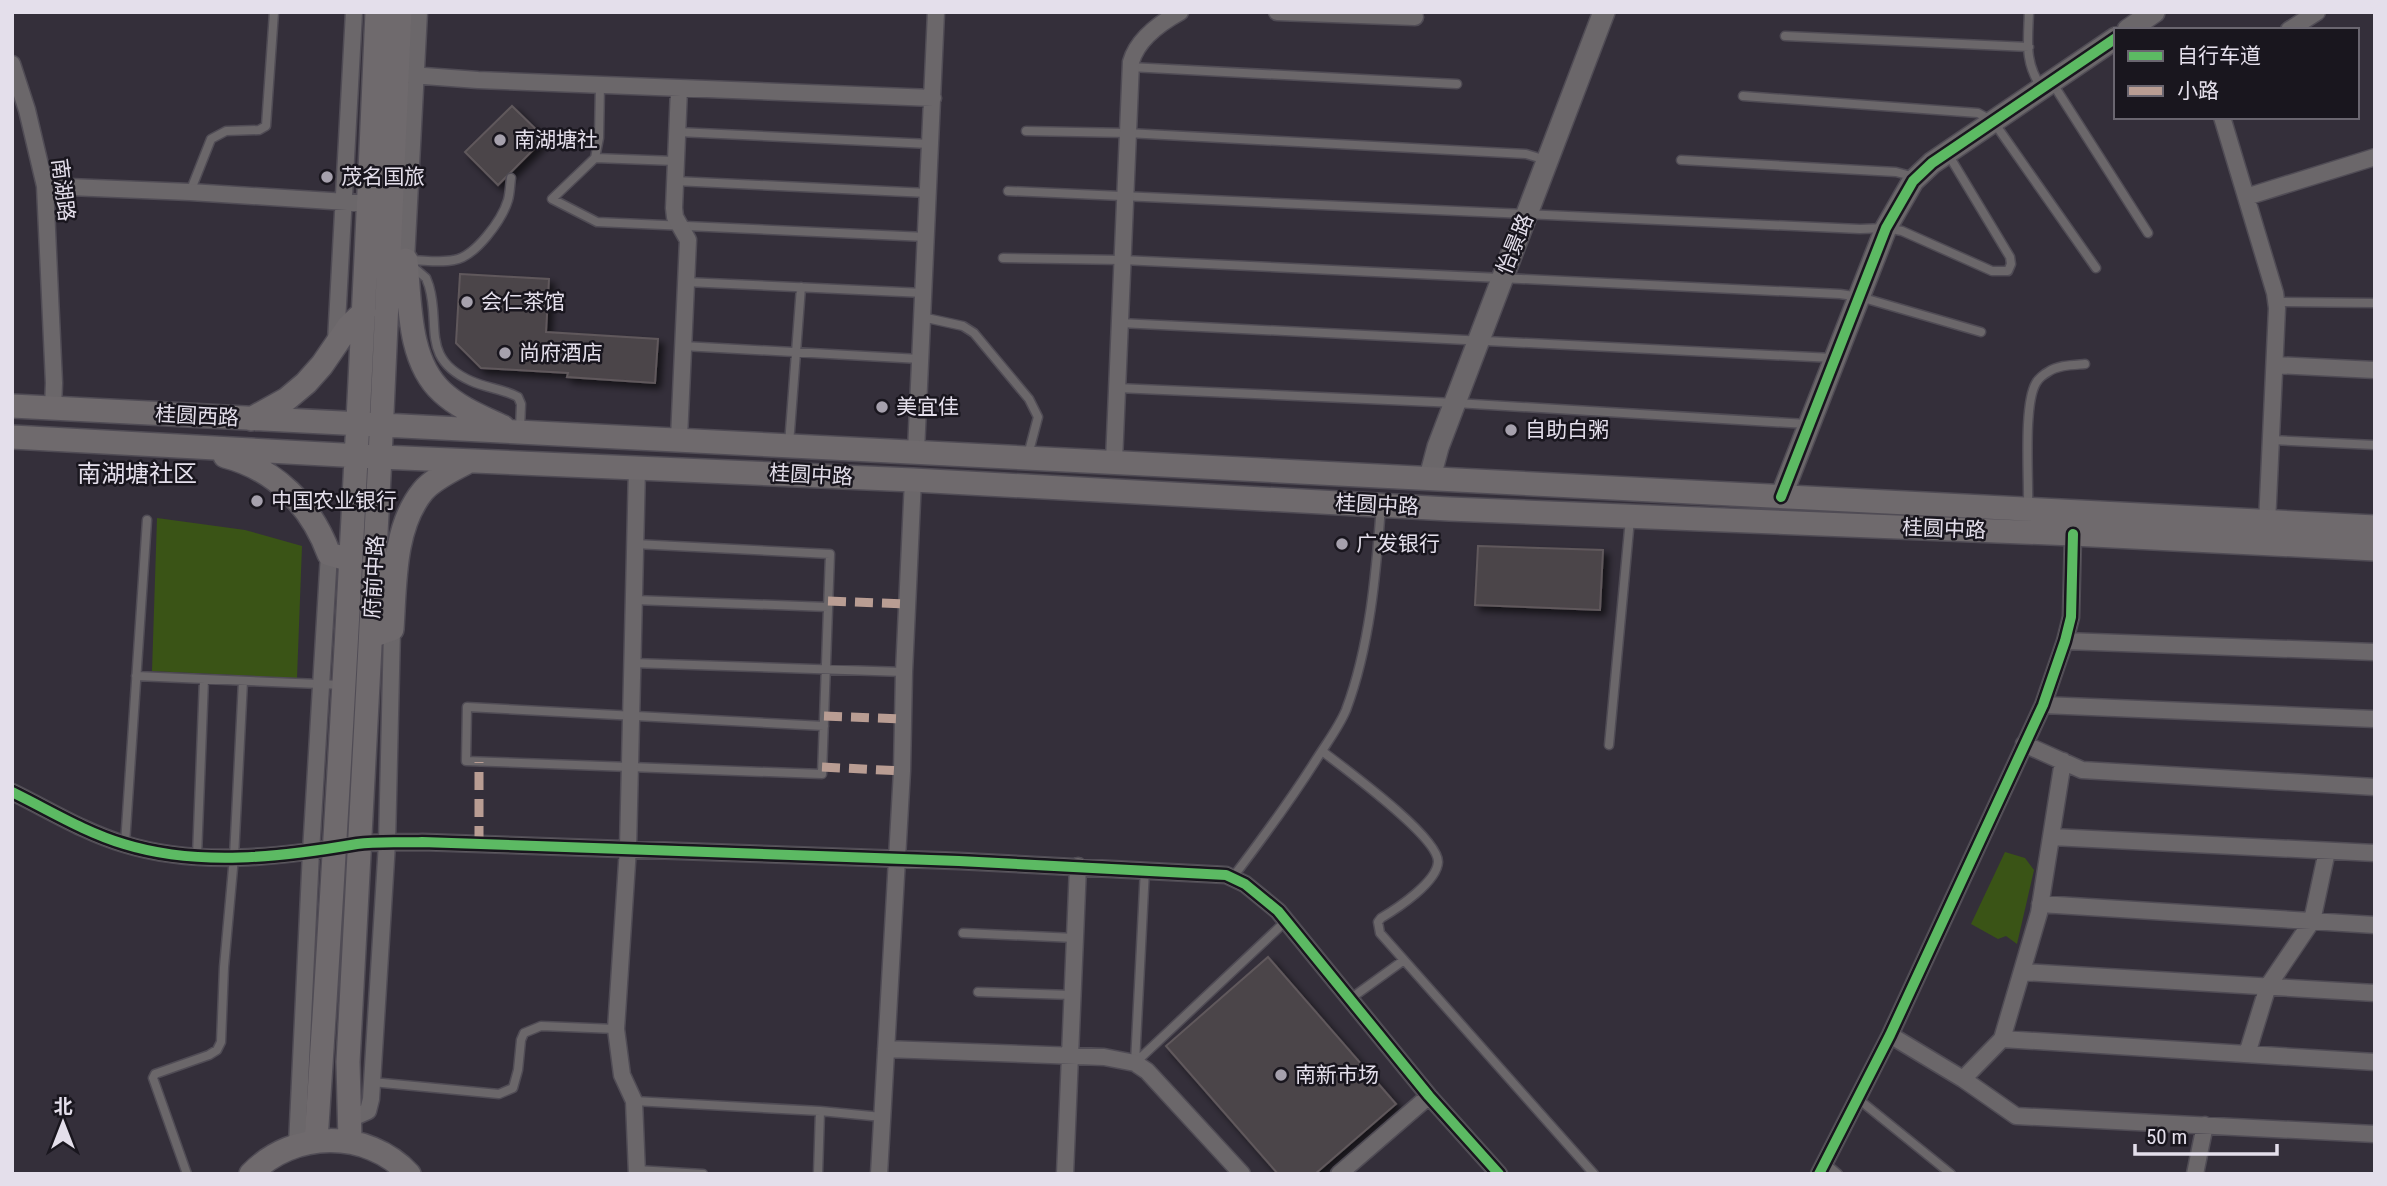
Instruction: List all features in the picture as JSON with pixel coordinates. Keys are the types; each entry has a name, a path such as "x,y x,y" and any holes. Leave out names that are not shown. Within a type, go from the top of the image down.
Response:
{"main road":[{"name":"府前中路","path":"350,1130 348,1062 368,687 381,632 380,457 370,425 364,312 380,204 377,12"},
{"name":"府前中路","path":"380,204 402,176 407,74 400,12"},
{"name":"府前中路","path":"306,1143 335,850 332,685 340,556 357,456 370,425 397,260 380,204"},
{"path":"397,260 417,351 425,373 442,392 469,411 516,432"},
{"path":"251,419 287,399 306,383 322,365 337,341 364,312"},
{"name":"桂圆西路","path":"12,406 370,425"},
{"name":"桂圆中路","path":"370,425 679,438 2027,511 2074,524 2375,549"},
{"name":"桂圆西路","path":"12,437 380,457"},
{"path":"190,447 233,458 263,470 281,483 298,501 324,541 340,556"},
{"path":"913,480 916,451"},
{"name":"桂圆中路","path":"380,457 913,480 1381,506 1630,516 2074,524 2267,523 2375,527"},
{"path":"381,632 403,533 412,508 424,489 469,461"},
{"path":"1424,507 1430,477"},
{"path":"251,1174 261,1163 287,1148 350,1130 401,1165 409,1174"}],"street":[{"path":"337,341 354,12"},
{"path":"419,12 407,74 679,89 933,98"},
{"path":"916,451 936,12"},
{"path":"1114,461 1130,67 1138,46 1150,33 1180,12"},
{"path":"1277,12 1415,17"},
{"name":"怡景路","path":"1430,477 1438,447 1478,340 1604,12"},
{"path":"2131,28 2154,12"},
{"path":"2293,28 2317,12"},
{"path":"1781,497 1886,229 1916,178 1947,153 2114,39"},
{"name":"南湖路","path":"12,64 27,110 45,186 54,408"},
{"path":"679,89 674,208 688,240 679,438"},
{"path":"2223,119 2276,302 2267,523"},
{"path":"2246,197 2375,157"},
{"path":"397,260 402,176"},
{"path":"45,186 380,204"},
{"path":"2275,365 2375,370"},
{"path":"636,467 628,848 616,1029 622,1074 634,1101 637,1172"},
{"path":"878,1174 897,859 913,480"},
{"path":"1822,1168 1890,1035 2043,705 2071,617 2074,524"},
{"path":"350,1130 368,1111 372,1082 387,843 381,632"},
{"path":"2065,641 2375,652"},
{"path":"306,1143 312,852 332,685"},
{"path":"2043,705 2375,719"},
{"path":"2024,744 2082,770 2375,787"},
{"path":"1964,1079 2002,1039 2040,904 2063,761"},
{"path":"12,792 90,832 125,845 197,856 234,858 335,850 359,844 422,842 1218,873 1245,884 1278,911 1429,1096 1499,1174"},
{"path":"2052,837 2375,853"},
{"path":"2247,1054 2268,986 2312,921 2327,851"},
{"path":"1065,1174 1078,866"},
{"path":"2040,904 2375,925"},
{"path":"2022,972 2375,993"},
{"path":"1890,1035 1964,1079 2016,1116 2375,1134"},
{"path":"2002,1039 2375,1062"},
{"path":"886,1049 1113,1058 1135,1063 1147,1071 1242,1174"},
{"path":"1339,1174 1429,1096"},
{"path":"2195,1174 2205,1125"}],"lane":[{"path":"190,192 211,139 226,131 259,130 266,126 274,12"},
{"path":"2029,12 2029,65 2033,75 2047,84 2148,233"},
{"path":"1785,36 2029,47"},
{"path":"1130,67 1457,84"},
{"path":"600,85 599,138 595,158 552,199 597,222 926,237"},
{"path":"1743,96 1978,113 1993,121 2096,268"},
{"path":"1026,131 1128,132 1527,154 1548,161"},
{"path":"678,132 930,144"},
{"path":"1008,191 1886,229 1902,231 1992,271 2008,271 2010,257 1947,153"},
{"path":"595,158 675,161"},
{"path":"1681,160 1896,172 1916,178"},
{"path":"397,260 464,258 491,231 508,202 511,178"},
{"path":"675,181 928,194"},
{"path":"1003,258 1122,260 1502,277 1860,297 1982,332"},
{"path":"397,260 426,278 436,346 450,368 463,377 518,397 520,404 516,432"},
{"path":"686,282 924,293"},
{"path":"789,444 801,287"},
{"path":"2276,302 2375,303"},
{"path":"922,317 951,322 974,333 1029,399 1038,417 1028,457"},
{"path":"1119,323 1835,359"},
{"path":"683,346 920,359"},
{"path":"2027,511 2028,437 2031,402 2036,383 2047,372 2058,367 2085,363"},
{"path":"1117,388 1456,403 1810,424"},
{"path":"2271,440 2375,445"},
{"path":"1233,877 1287,806 1345,713 1357,677 1376,573 1381,506"},
{"path":"1609,745 1630,516"},
{"path":"125,845 146,520"},
{"path":"635,544 830,554 824,726 822,774 466,761 467,707 824,726"},
{"path":"634,600 828,607"},
{"path":"632,663 904,672"},
{"path":"136,676 368,687"},
{"path":"197,856 204,679"},
{"path":"187,1174 153,1078 155,1074 209,1055 217,1050 221,1042 243,681"},
{"path":"1322,751 1394,809 1429,842 1438,859 1436,871 1424,886 1378,922 1380,933 1594,1174"},
{"path":"1135,1063 1145,869"},
{"path":"1135,1063 1286,921"},
{"path":"963,933 1075,938"},
{"path":"1350,999 1404,960"},
{"path":"978,992 1072,995"},
{"path":"372,1082 499,1094 513,1088 519,1070 520,1040 524,1033 531,1029 541,1026 616,1029"},
{"path":"1857,1098 1951,1174"},
{"path":"634,1101 883,1117"},
{"path":"818,1174 820,1111"},
{"path":"1822,1168 1838,1174"},
{"path":"637,1172 703,1174"}],"green space":[{"path":"157,518 245,530 302,546 297,678 152,671"},
{"path":"2005,852 2025,858 2034,870 2017,944 2006,936 1998,939 1971,924"}],"building":[{"path":"512,106 545,138 498,185 465,152"},
{"path":"460,274 549,279 546,332 658,339 655,383 567,377 568,373 481,368 456,343"},
{"path":"1478,546 1603,550 1600,610 1475,605"},
{"name":"南新市场","path":"1268,957 1396,1104 1315,1174 1278,1174 1166,1046"}],"marked path":[{"path":"828,601 907,604"},
{"path":"824,716 904,719"},
{"path":"479,762 479,844"},
{"path":"822,767 902,771"}],"cycle path":[{"path":"1781,497 1886,228 1913,181 1932,163 2114,39"},
{"path":"1819,1174 1890,1035 2043,705 2071,617 2073,534"},
{"path":"12,792 109,839 152,851 210,858 270,856 365,843 422,842 959,861 1226,875 1245,884 1278,911 1429,1096 1499,1174"}],"place":[{"name":"南湖塘社","path":"500,140"},
{"name":"茂名国旅","path":"327,177"},
{"name":"会仁茶馆","path":"467,302"},
{"name":"尚府酒店","path":"505,353"},
{"name":"美宜佳","path":"882,407"},
{"name":"自助白粥","path":"1511,430"},
{"name":"中国农业银行","path":"257,501"},
{"name":"广发银行","path":"1342,544"},
{"name":"南新市场","path":"1281,1075"}],"district":[{"name":"南湖塘社区","path":"137,474"}]}
